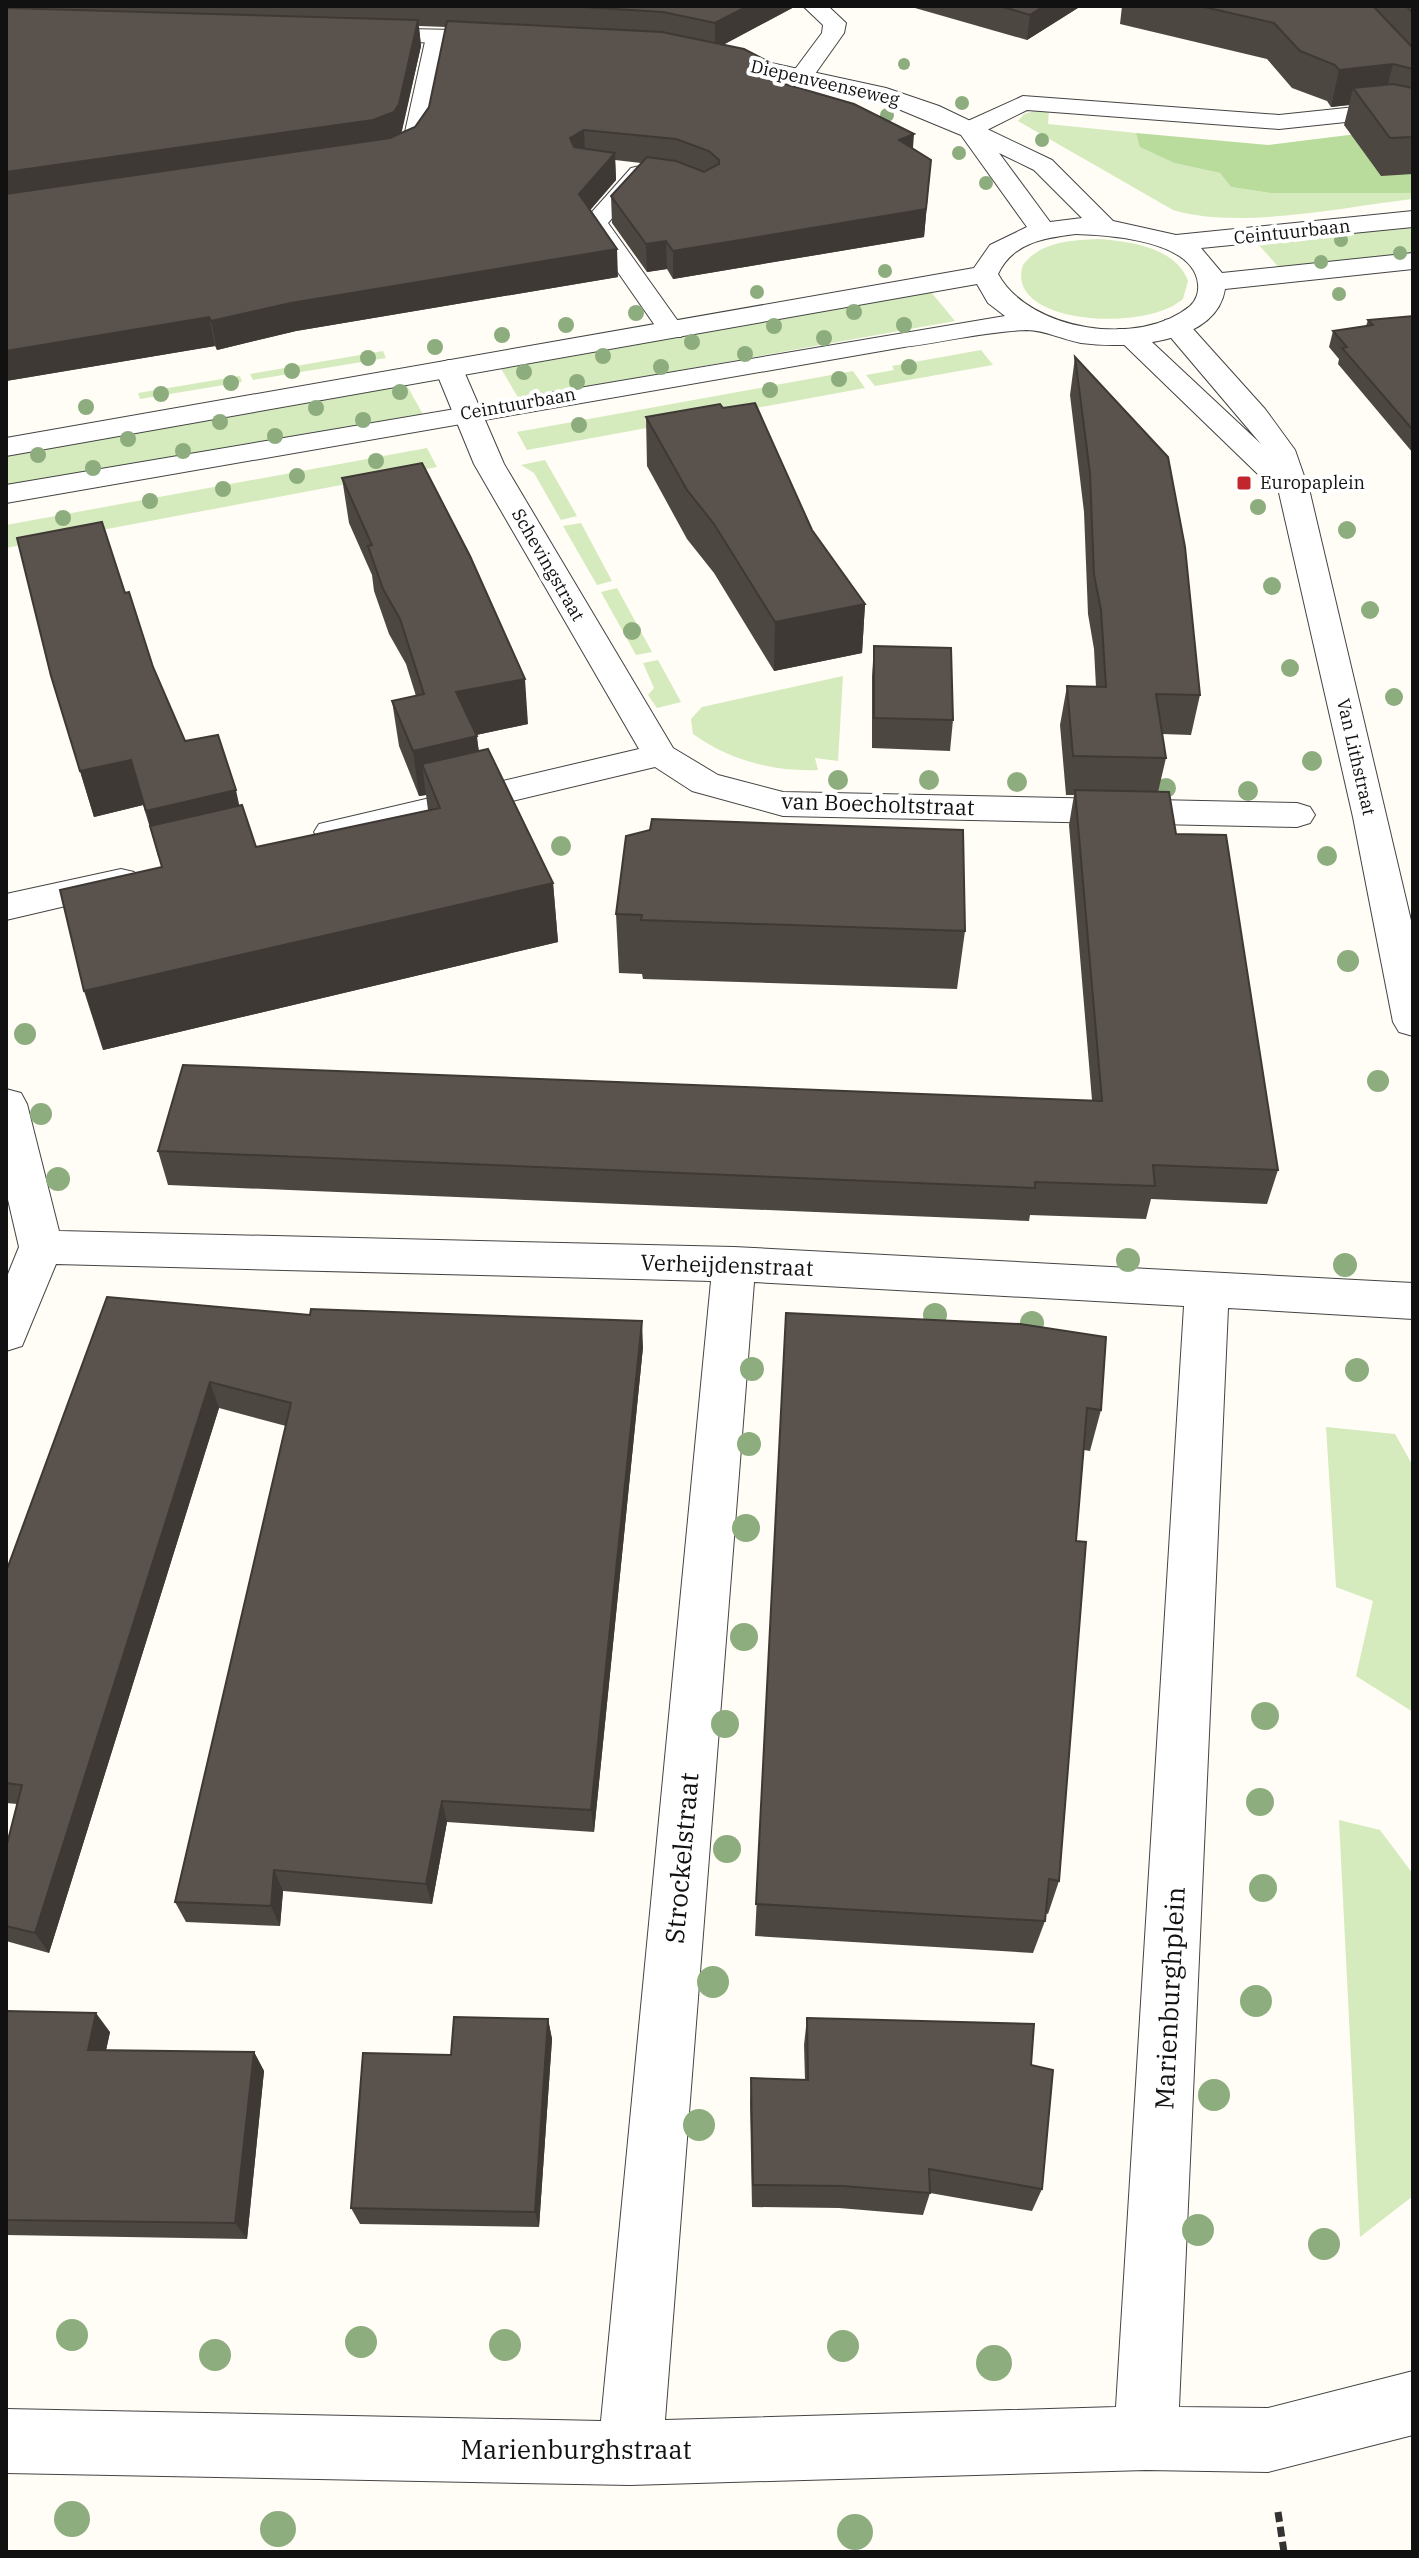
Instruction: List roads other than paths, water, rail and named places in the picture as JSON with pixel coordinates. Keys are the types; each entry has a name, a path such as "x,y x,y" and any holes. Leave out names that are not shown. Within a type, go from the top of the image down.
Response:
{"street":[{"path":"802,76 833,33 835,23 814,6"},
{"path":"341,34 526,39"},
{"path":"352,161 383,157 408,146 417,132 437,37"},
{"name":"Diepenveenseweg","path":"679,51 886,95 930,111 1043,165 1105,227"},
{"path":"968,130 1023,103 1279,122 1384,111 1413,117"},
{"name":"Diepenveenseweg","path":"968,130 1043,230"},
{"name":"Ceintuurbaan","path":"1171,243 1413,219"},
{"path":"1105,227 1171,243 1206,268 1213,282 1210,299 1198,313 1175,326 1128,335 1071,332 1031,321 997,299 985,274 989,260 1002,247 1043,230 1105,227"},
{"name":"Ceintuurbaan","path":"1213,282 1413,261"},
{"path":"6,447 985,274"},
{"name":"Ceintuurbaan","path":"6,494 904,339 1031,321"},
{"name":"Van Lithstraat","path":"1175,326 1255,415 1280,450 1295,493 1371,817 1413,1022"},
{"path":"1128,335 1295,493"},
{"name":"Schevingstraat","path":"449,369 489,464 660,755"},
{"path":"302,839 660,755"},
{"name":"van Boecholtstraat","path":"660,755 705,783 783,804 1297,815"},
{"path":"6,907 146,875"},
{"path":"6,1104 41,1247 6,1333"},
{"name":"Verheijdenstraat","path":"41,1247 734,1264 1207,1287 1413,1301"},
{"name":"Strockelstraat","path":"630,2453 734,1264"},
{"name":"Marienburghplein","path":"1146,2438 1207,1287"},
{"path":"1146,2438 1268,2440 1413,2403"},
{"name":"Marienburghstraat","path":"6,2441 630,2453 1146,2438"}],"lane":[{"path":"613,170 668,176"},
{"path":"640,173 595,222 672,331"}],"place":[{"name":"Europaplein","path":"1244,483"}]}
